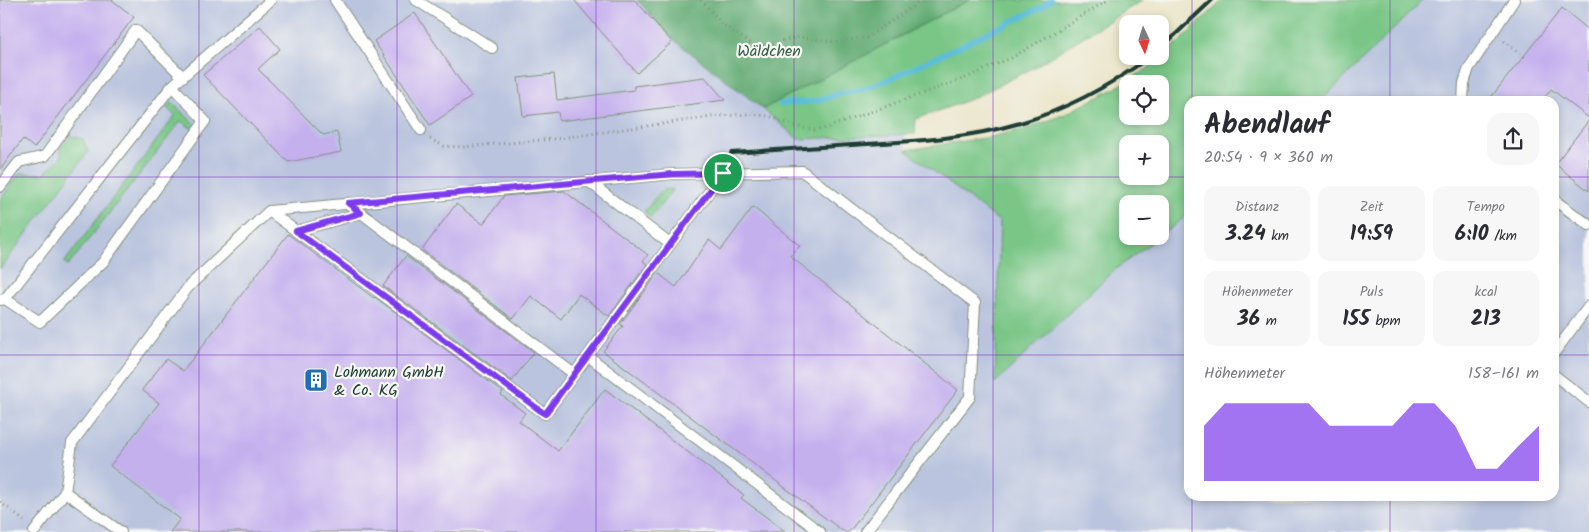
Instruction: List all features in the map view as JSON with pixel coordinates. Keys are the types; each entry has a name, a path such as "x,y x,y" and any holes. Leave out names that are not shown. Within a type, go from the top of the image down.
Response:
{"lane":[{"path":"172,86 205,121 103,262 40,322 3,300 172,86 271,0"},
{"path":"335,0 421,130"},
{"path":"416,0 492,48"},
{"path":"1463,96 1464,84 1469,68 1514,0"},
{"path":"0,187 19,162 45,156 136,30 183,77"},
{"path":"35,531 65,492 72,443 189,286 268,211 673,174 802,171 975,303 970,396 864,532"},
{"path":"268,211 545,414 723,173"},
{"path":"588,181 670,244"},
{"path":"348,203 574,374"},
{"path":"1559,204 1589,225"},
{"path":"296,231 361,213"},
{"path":"1559,346 1589,306"},
{"path":"588,356 820,532"},
{"path":"1559,379 1589,402"},
{"path":"65,492 121,532"}],"path":[{"path":"701,0 722,24 756,47 798,37 836,42 868,37 922,0"},
{"path":"421,130 431,141 444,146 463,147 553,139 719,116 749,114 769,116 794,126 813,130 829,127 968,77 995,65 1044,39 1108,0"},
{"path":"1493,32 1526,58"},
{"path":"0,502 35,531"}],"shaded area":[{"path":"0,0 637,0 674,40 763,109 798,139 905,134 906,150 1001,222 995,382 1113,271 1148,245 1169,245 1169,229 1184,218 1184,501 1559,501 1559,96 1326,96 1423,0 1589,0 1589,532 0,532"}],"green space":[{"name":"Wäldchen","path":"637,0 969,0 763,109 674,40"},
{"path":"969,0 1143,0 1029,70 971,99 916,119 915,134 798,139 763,109"},
{"path":"1223,0 1423,0 1326,96 1184,96 1184,218 1169,229 1169,195 1119,195 1119,245 1148,245 1113,271 995,383 1000,222 906,150 990,137 1029,128 1065,114 1119,86 1119,125 1169,125 1169,75 1137,75 1152,65 1169,65 1169,50"},
{"path":"172,103 195,124 192,129 181,121 68,266 64,263 175,116 166,107"},
{"path":"72,136 83,139 88,152 0,269 0,200 20,173 44,174 62,156 60,148"},
{"path":"673,189 651,218 644,212 662,190"}],"building":[{"path":"0,0 112,0 134,17 34,148 23,139 0,170"},
{"path":"574,0 635,0 672,42 637,73"},
{"path":"1562,8 1589,30 1589,118 1551,89 1546,96 1492,96"},
{"path":"415,13 471,97 430,125 374,41"},
{"path":"260,26 280,49 258,69 323,135 337,132 341,152 288,162 203,75"},
{"path":"554,74 557,100 634,90 634,86 705,77 725,100 559,121 558,112 523,116 518,78"},
{"path":"1589,120 1589,191 1559,167 1559,159"},
{"path":"564,191 648,255 643,261 647,264 609,316 579,294 561,319 531,296 513,319 422,250 456,204 483,224 504,196"},
{"path":"753,207 800,246 790,256 958,390 849,532 844,532 603,351 623,326 620,324 658,273 676,287 709,240 721,250"},
{"name":"Lohmann GmbH & Co. KG","path":"288,234 503,392 501,395 525,413 519,421 558,451 605,389 744,495 741,498 786,532 170,532 180,519 110,466 159,403 142,390 166,359 183,371"},
{"path":"406,256 534,352 512,381 383,286"}],"waterway":[{"path":"780,104 816,101 860,90 888,80 1042,7 1051,0"}],"railway":[{"path":"1169,41 1212,0"},
{"path":"731,153 925,140 1001,128 1055,111 1105,86 1138,65"}],"place":[{"name":"Lohmann GmbH & Co. KG","path":"316,380"}],"route":[{"path":"723,173 545,414 296,231 361,213 348,203 673,174 723,173"}]}
